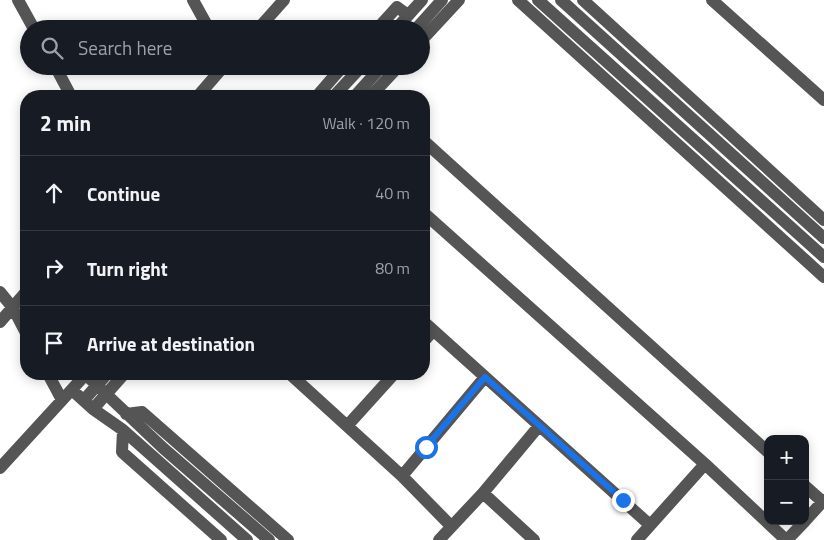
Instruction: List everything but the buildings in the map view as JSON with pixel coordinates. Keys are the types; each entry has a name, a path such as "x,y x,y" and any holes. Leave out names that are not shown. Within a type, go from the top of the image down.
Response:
{"street":[{"path":"18,0 29,20"},
{"path":"193,0 204,20"},
{"path":"266,20 284,0"},
{"path":"404,20 422,0"},
{"path":"424,20 442,0"},
{"path":"430,31 459,0"},
{"path":"518,0 824,277"},
{"path":"538,0 824,257"},
{"path":"561,0 824,238"},
{"path":"583,0 824,220"},
{"path":"712,0 824,100"},
{"path":"385,20 400,3 408,15"},
{"path":"60,75 69,90"},
{"path":"203,90 216,75"},
{"path":"322,90 336,75"},
{"path":"340,90 354,75"},
{"path":"360,90 374,75"},
{"path":"378,90 390,75"},
{"path":"430,146 764,448"},
{"path":"430,221 705,464 787,540 801,525"},
{"path":"0,292 13,308 20,321"},
{"path":"0,322 20,299"},
{"path":"13,308 20,310"},
{"path":"430,328 650,524"},
{"path":"402,476 485,377"},
{"path":"51,380 62,400"},
{"path":"0,468 81,380"},
{"path":"92,380 162,448 269,540"},
{"path":"101,390 105,380"},
{"path":"89,404 101,390 115,380"},
{"path":"297,380 402,476 451,526"},
{"path":"347,426 389,380"},
{"path":"72,390 123,430 247,540"},
{"path":"126,414 142,412 288,540"},
{"path":"439,540 483,493 539,426"},
{"path":"123,430 122,452 221,540"},
{"path":"637,540 705,464"},
{"path":"809,489 823,501 809,517"},
{"path":"483,493 534,540"}],"route":[{"path":"426,447 485,377 623,500"}]}
